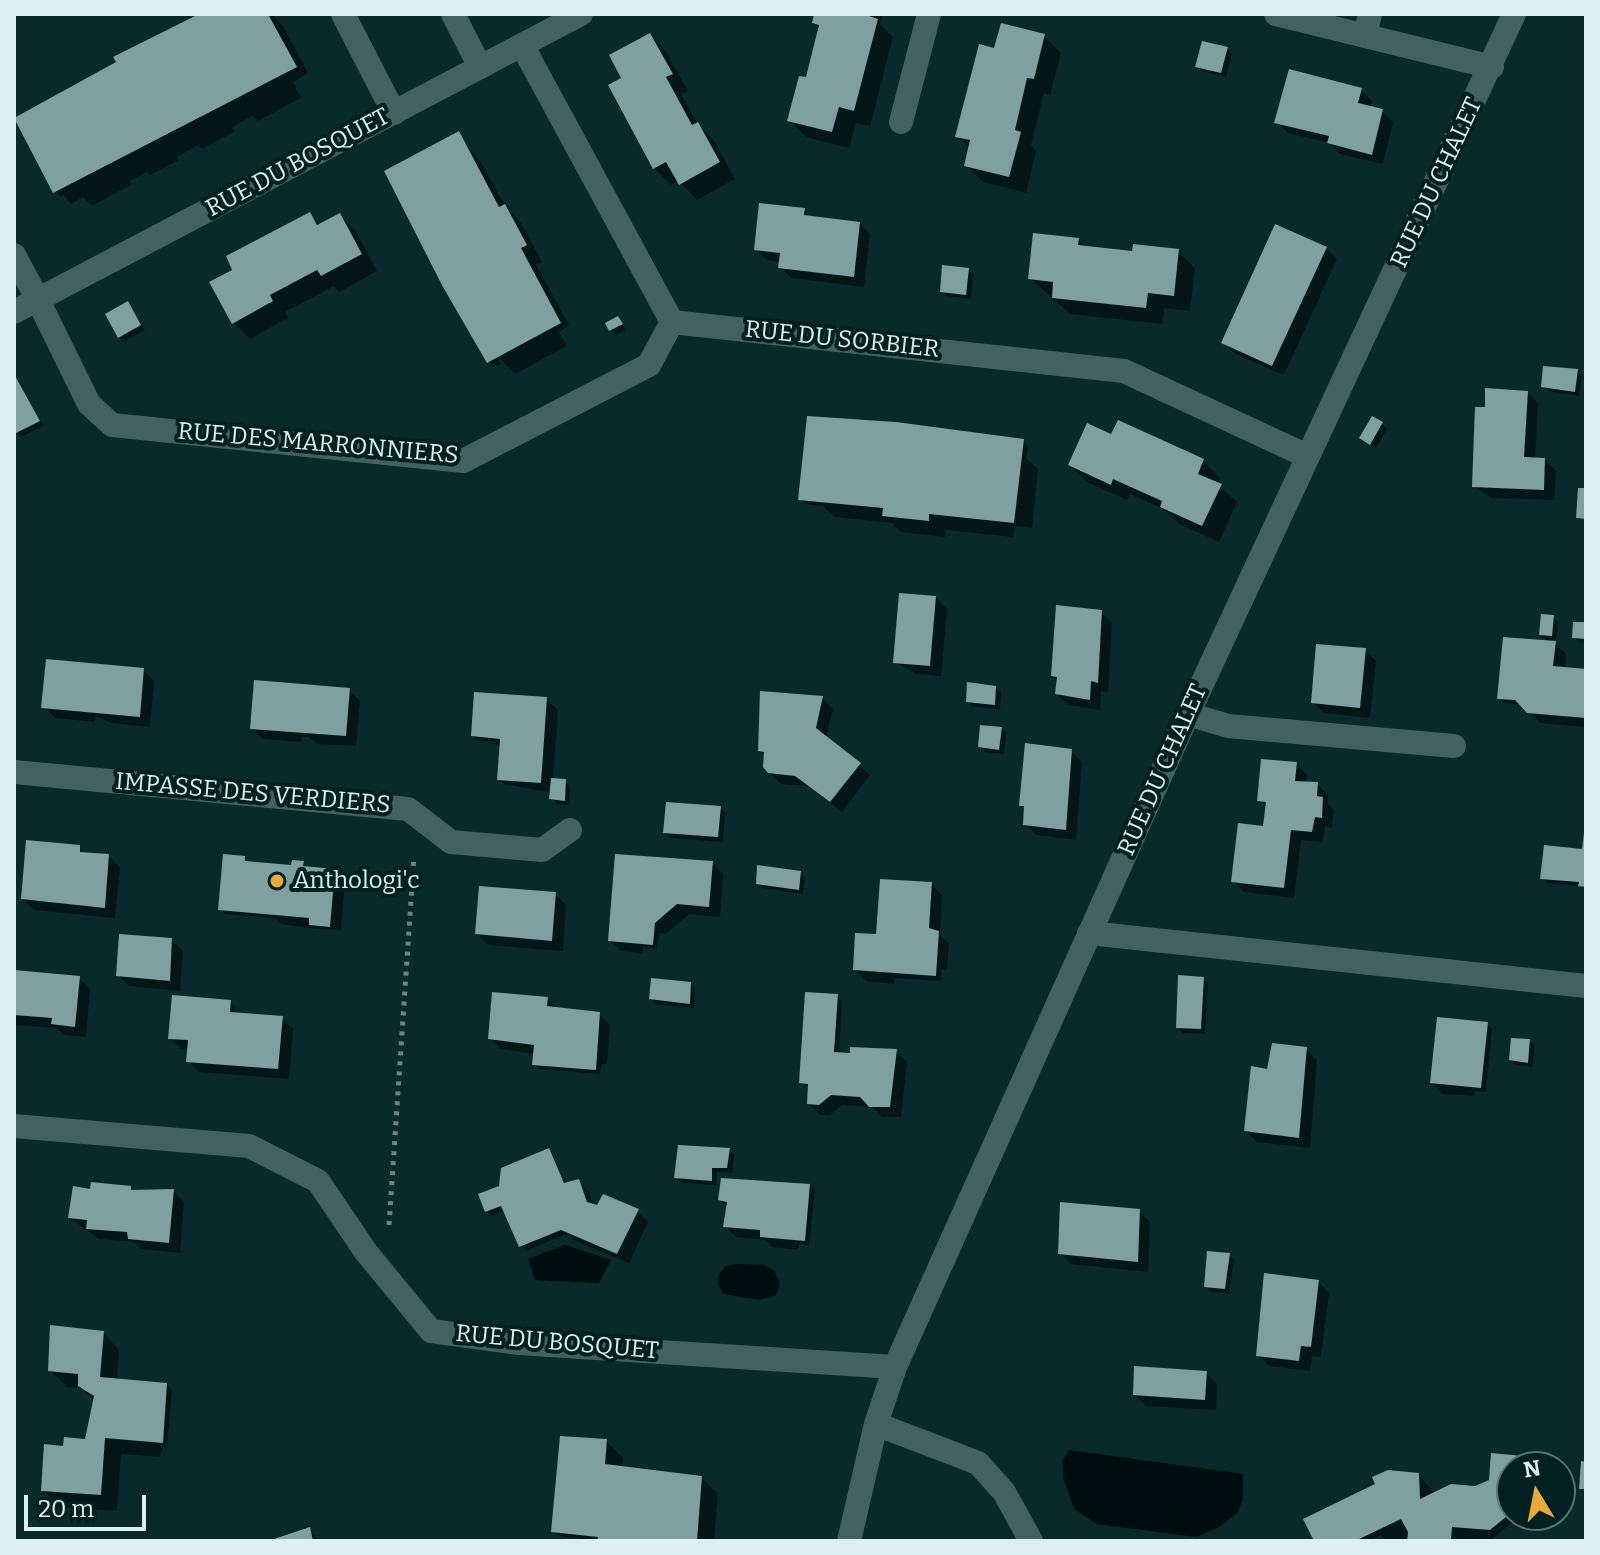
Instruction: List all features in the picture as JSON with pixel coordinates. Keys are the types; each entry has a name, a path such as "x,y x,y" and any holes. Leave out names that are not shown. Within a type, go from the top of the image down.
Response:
{"street":[{"path":"343,14 394,113"},
{"path":"453,14 480,67"},
{"name":"RUE DU BOSQUET","path":"14,312 581,14"},
{"path":"901,122 929,14"},
{"path":"1276,14 1368,25 1492,67"},
{"name":"RUE DU CHALET","path":"849,1541 876,1424 895,1367 1188,714 1492,67 1514,14"},
{"path":"522,45 672,322"},
{"name":"RUE DES MARRONNIERS","path":"14,255 89,404 112,425 463,461 649,365 672,322"},
{"name":"RUE DU SORBIER","path":"672,322 1124,371 1307,456"},
{"path":"1188,714 1228,726 1454,746"},
{"name":"IMPASSE DES VERDIERS","path":"14,772 408,809 451,842 542,850 570,830"},
{"path":"1089,933 1586,986"},
{"name":"RUE DU BOSQUET","path":"14,1126 249,1146 318,1181 386,1276 431,1331 519,1343 895,1367"},
{"path":"876,1424 978,1463 1004,1492 1031,1541"}],"path":[{"path":"386,1276 416,815"}],"shaded area":[{"path":"565,1245 611,1260 599,1283 535,1280 528,1259"},
{"path":"764,1265 774,1270 780,1284 776,1295 760,1300 724,1294 718,1285 719,1274 726,1266"},
{"path":"1069,1450 1243,1474 1243,1499 1237,1513 1219,1527 1196,1537 1097,1524 1074,1509 1063,1477 1063,1460"}],"building":[{"path":"199,14 268,14 297,67 53,193 14,118 116,62 113,57"},
{"path":"814,14 863,14 878,19 854,111 839,107 832,132 787,121 799,76 806,77 819,25 812,23"},
{"path":"1001,23 1045,34 1034,79 1027,78 1015,130 1021,132 1009,177 964,166 970,140 955,137 979,44 994,48"},
{"path":"650,33 673,74 666,77 692,125 698,122 720,162 679,185 666,162 653,169 608,85 621,78 609,55"},
{"path":"1202,41 1228,47 1221,73 1195,67"},
{"path":"1289,69 1362,88 1358,103 1383,109 1372,155 1327,143 1329,136 1274,123"},
{"path":"459,131 499,207 505,204 527,245 521,248 561,323 487,363 443,287 384,171"},
{"path":"759,203 805,208 804,215 860,222 854,277 778,268 780,253 754,250"},
{"path":"310,212 317,225 340,213 362,254 321,276 317,270 270,295 273,301 232,324 209,282 232,270 226,256"},
{"path":"1275,224 1327,247 1272,366 1221,343"},
{"path":"1033,233 1079,238 1078,245 1132,251 1133,244 1179,249 1174,296 1148,293 1146,308 1052,298 1053,282 1028,279"},
{"path":"942,265 969,268 966,295 940,292"},
{"path":"128,301 141,325 118,338 105,314"},
{"path":"618,316 623,324 609,331 605,323"},
{"path":"1543,366 1578,369 1575,392 1541,387"},
{"path":"14,374 40,421 16,433 14,430"},
{"path":"1485,388 1528,391 1524,457 1545,458 1544,490 1472,487 1475,407 1485,407"},
{"path":"807,416 896,422 1024,439 1014,523 929,514 929,521 882,516 883,508 798,500"},
{"path":"1372,416 1383,422 1370,445 1359,438"},
{"path":"1118,420 1204,459 1198,474 1222,484 1202,526 1160,507 1162,501 1113,479 1111,485 1068,465 1087,423 1111,434"},
{"path":"1578,488 1586,488 1586,519 1576,518"},
{"path":"899,593 936,596 930,666 893,663"},
{"path":"1056,605 1102,610 1098,683 1091,681 1090,700 1055,694 1057,677 1051,676"},
{"path":"1541,614 1554,615 1552,636 1539,635"},
{"path":"1573,622 1586,622 1586,639 1572,638"},
{"path":"1503,637 1556,641 1553,666 1586,669 1586,718 1527,713 1515,700 1497,699"},
{"path":"1316,644 1366,648 1360,708 1311,703"},
{"path":"46,659 144,668 140,717 41,708"},
{"path":"254,680 350,688 346,736 250,729"},
{"path":"967,682 996,686 995,705 966,702"},
{"path":"760,691 823,696 816,728 861,763 830,802 795,776 768,773 763,767 764,752 758,751"},
{"path":"474,692 547,697 541,783 497,780 500,739 471,736"},
{"path":"980,725 1002,727 999,750 978,747"},
{"path":"1025,743 1072,749 1066,830 1023,825 1024,806 1019,806"},
{"path":"1261,759 1297,762 1295,781 1318,782 1317,796 1323,797 1322,818 1315,817 1312,832 1291,830 1284,888 1231,882 1238,823 1263,826 1266,802 1257,801"},
{"path":"551,778 566,779 565,801 549,799"},
{"path":"666,802 721,806 718,837 663,833"},
{"path":"1584,833 1586,887 1578,886 1579,882 1540,879 1544,845 1582,849"},
{"path":"26,840 80,845 80,852 109,854 105,908 21,899"},
{"name":"Anthologi'c","path":"223,854 245,856 245,861 291,865 292,860 304,861 303,866 335,869 330,927 309,925 309,918 218,910"},
{"path":"615,854 713,861 709,907 677,904 655,923 653,945 608,941"},
{"path":"757,865 801,871 799,890 756,884"},
{"path":"880,879 932,882 929,928 939,931 936,976 853,970 855,933 876,934"},
{"path":"479,886 556,892 552,941 475,934"},
{"path":"119,934 172,938 170,981 116,976"},
{"path":"14,970 80,976 75,1027 51,1024 52,1018 14,1015"},
{"path":"1178,975 1204,977 1201,1029 1176,1028"},
{"path":"651,978 691,982 690,1004 649,999"},
{"path":"492,992 548,997 547,1006 600,1012 596,1070 532,1065 534,1045 488,1039"},
{"path":"805,992 838,994 834,1052 850,1053 850,1047 897,1049 890,1107 869,1107 860,1097 831,1095 819,1105 807,1104 808,1084 799,1083"},
{"path":"172,995 231,1000 230,1012 283,1016 278,1069 186,1062 188,1040 168,1039"},
{"path":"1437,1017 1488,1022 1481,1088 1430,1083"},
{"path":"1511,1038 1530,1039 1528,1063 1509,1060"},
{"path":"1272,1043 1307,1047 1299,1138 1244,1131 1251,1066 1267,1069"},
{"path":"678,1145 730,1148 727,1168 712,1168 712,1181 674,1178"},
{"path":"549,1148 564,1183 579,1179 587,1202 597,1205 603,1194 639,1209 617,1254 561,1230 519,1247 501,1206 485,1212 478,1194 499,1186 501,1168"},
{"path":"721,1178 810,1184 805,1241 760,1237 760,1230 723,1227 727,1202 718,1200"},
{"path":"91,1182 131,1186 131,1190 174,1189 169,1243 128,1239 127,1232 86,1229 87,1220 68,1218 73,1186 90,1189"},
{"path":"1060,1202 1140,1209 1138,1262 1058,1254"},
{"path":"1207,1251 1230,1253 1225,1289 1204,1287"},
{"path":"1264,1273 1319,1280 1311,1347 1301,1346 1299,1361 1256,1356"},
{"path":"50,1325 104,1331 100,1377 167,1383 163,1443 105,1438 101,1495 41,1491 44,1444 63,1446 64,1437 85,1439 94,1396 78,1386 78,1374 48,1371"},
{"path":"1134,1366 1207,1371 1205,1400 1133,1395"},
{"path":"560,1436 607,1439 605,1464 702,1476 697,1541 597,1541 598,1537 551,1532"},
{"path":"1491,1453 1496,1453 1496,1525 1490,1530 1452,1527 1451,1541 1407,1541 1408,1532 1401,1519 1355,1541 1314,1541 1303,1519 1375,1484 1372,1477 1388,1470 1419,1473 1420,1499 1451,1484 1475,1486 1489,1480"},
{"path":"1581,1461 1586,1462 1586,1489 1579,1489"},
{"path":"310,1527 313,1541 274,1539"}],"place":[{"name":"Anthologi'c","path":"277,881"}]}
